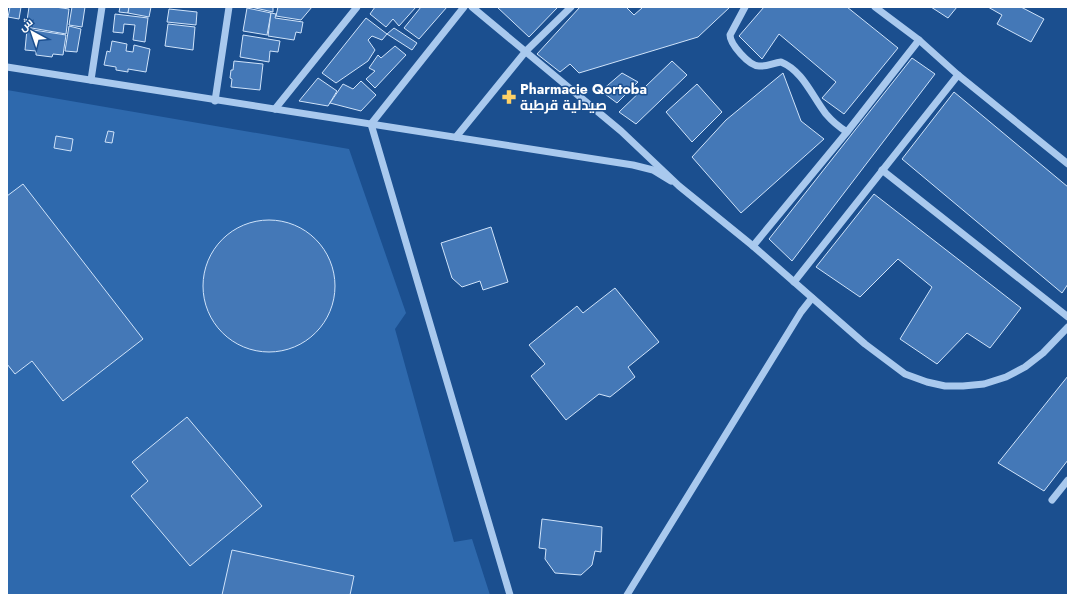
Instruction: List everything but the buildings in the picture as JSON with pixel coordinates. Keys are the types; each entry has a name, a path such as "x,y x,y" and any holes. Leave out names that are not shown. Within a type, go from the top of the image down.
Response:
{"street":[{"path":"91,80 102,7"},
{"path":"215,101 229,7"},
{"path":"275,109 357,7"},
{"path":"371,124 464,7"},
{"path":"472,7 621,131 679,186 753,246 865,344 904,374 927,382 946,386 984,384 1006,377 1025,367 1061,336 1068,327"},
{"path":"456,137 526,51 571,7"},
{"path":"745,7 730,35 731,42 752,65 759,67 781,62 790,68 803,79 826,114 834,123 847,132"},
{"path":"875,7 919,40 958,75 1068,164"},
{"path":"753,246 847,132 919,40"},
{"path":"7,67 215,101 633,165 653,170 679,186"},
{"path":"794,282 958,75"},
{"path":"371,124 510,595"},
{"path":"882,170 1068,318"},
{"path":"627,595 720,442 801,312 812,298"},
{"path":"1052,500 1068,480"}],"shaded area":[{"path":"7,90 349,149 406,313 395,329 454,542 472,539 490,595 7,595"}],"place":[{"name":"Pharmacie Qortoba صيدلية قرطبة","path":"509,97"}]}
